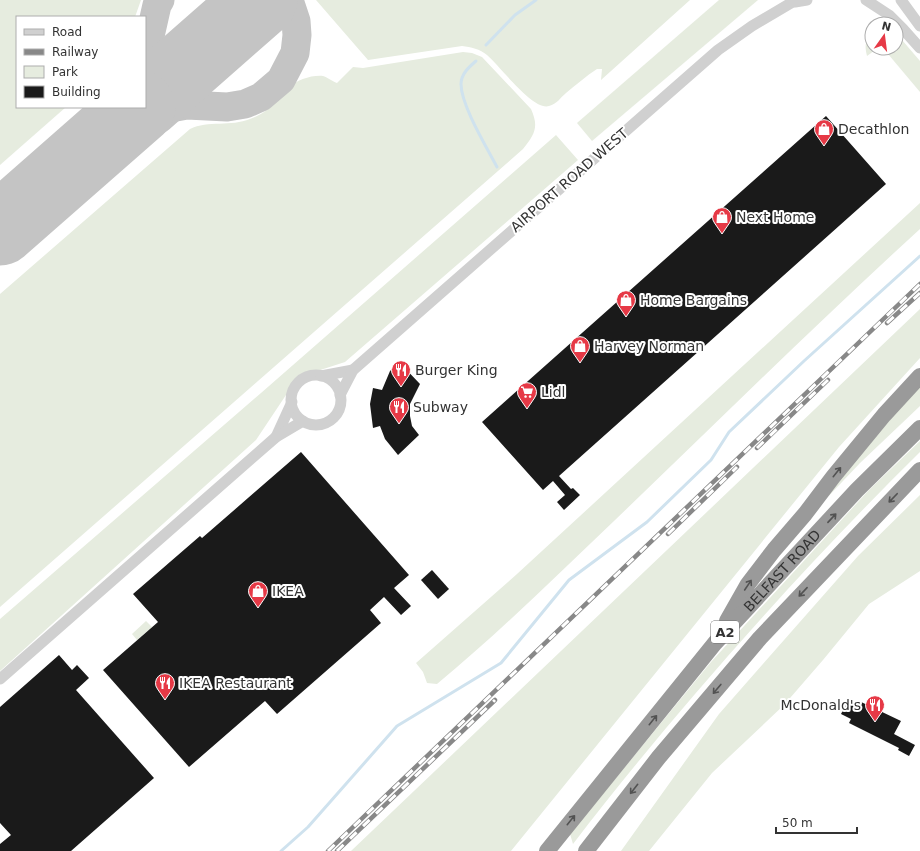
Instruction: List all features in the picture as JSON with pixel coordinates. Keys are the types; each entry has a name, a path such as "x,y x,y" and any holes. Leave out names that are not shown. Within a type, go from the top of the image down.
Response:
{"highway":[{"path":"715,643 748,584 880,421 920,376"},
{"name":"BELFAST ROAD","path":"547,851 715,643 857,490 920,428"},
{"name":"A2","path":"586,851 659,757 760,638 920,470"}],"street":[{"name":"AIRPORT ROAD WEST","path":"340,395 353,370 718,50 752,26 796,1 807,0"},
{"path":"866,0 889,15 920,48"},
{"path":"901,0 920,26"},
{"path":"321,376 334,383 340,395 340,408 332,419 326,423 318,425 310,424 297,416 293,409 292,394 295,387 306,378 353,370"},
{"path":"276,437 292,402"},
{"path":"0,679 276,437 303,421"}],"green space":[{"path":"0,0 141,0 135,16 16,16 16,108 65,108 0,165"},
{"path":"316,0 690,0 601,80 602,69 597,69 552,105 542,106 534,102 526,95 487,55 472,48 462,46 368,60"},
{"path":"719,0 758,0 592,141 577,123"},
{"path":"904,42 920,61 920,92 890,56 904,56"},
{"path":"463,52 472,53 482,57 531,109 535,126 533,134 523,149 0,607 0,294 190,129 204,125 235,123 254,117 272,106 292,85 309,77 323,76 337,83 353,67 363,68"},
{"path":"556,135 578,160 345,362 311,373 296,380 256,440 0,671 0,619"},
{"path":"920,203 920,229 804,337 505,625 437,684 427,683 423,672 416,663 517,574"},
{"path":"920,309 920,358 839,447 511,851 351,851"},
{"path":"920,385 920,406 860,463 824,501 853,461"},
{"path":"920,441 920,452 805,570 695,694 573,844 570,834 711,662 869,490"},
{"path":"920,495 920,571 869,604 784,705 712,773 649,851 621,851 719,714 858,556"},
{"path":"146,621 152,627 137,640 132,634"}],"building":[{"path":"826,116 886,184 559,476 571,489 573,488 580,495 564,510 557,502 565,495 553,481 543,490 482,422"},
{"path":"399,362 420,384 410,404 412,426 419,435 398,455 385,439 380,426 373,428 370,404 373,388 382,390 390,371"},
{"name":"IKEA","path":"301,452 409,575 394,588 411,606 401,615 384,597 370,610 381,623 277,714 265,701 189,767 103,670 158,622 133,594 200,536 202,538"},
{"path":"432,570 449,589 438,599 421,580"},
{"path":"59,655 72,670 77,665 89,678 76,690 154,778 71,851 0,851 0,844 11,835 0,823 0,707"},
{"name":"McDonald's","path":"848,700 857,704 859,701 901,721 894,734 915,745 909,756 898,750 899,748 849,723 851,719 841,714"}],"waterway":[{"path":"486,45 515,15 536,0"},
{"path":"476,61 468,68 462,77 462,93 469,114 497,167"},
{"path":"281,851 308,827 397,726 501,663 569,580 647,522 711,460 729,432 804,361 920,256"}],"taxiway":[{"path":"146,54 157,5 160,0"},
{"path":"129,108 121,122 146,113 187,105 227,107 245,104 261,97 281,80 295,53 297,35 296,21 289,0"}],"runway":[{"path":"146,101 261,0"},
{"path":"0,229 138,108"}],"railway":[{"path":"328,851 920,284"},
{"path":"887,323 920,293"},
{"path":"757,448 828,380"},
{"path":"668,534 737,467"},
{"path":"337,851 495,700"}],"place":[{"name":"Decathlon","path":"824,146"},
{"name":"Next Home","path":"722,234"},
{"name":"Home Bargains","path":"626,317"},
{"name":"Harvey Norman","path":"580,363"},
{"name":"Burger King","path":"401,387"},
{"name":"Lidl","path":"527,409"},
{"name":"Subway","path":"399,424"},
{"name":"IKEA","path":"258,608"},
{"name":"IKEA Restaurant","path":"165,700"},
{"name":"McDonald's","path":"875,722"}]}
